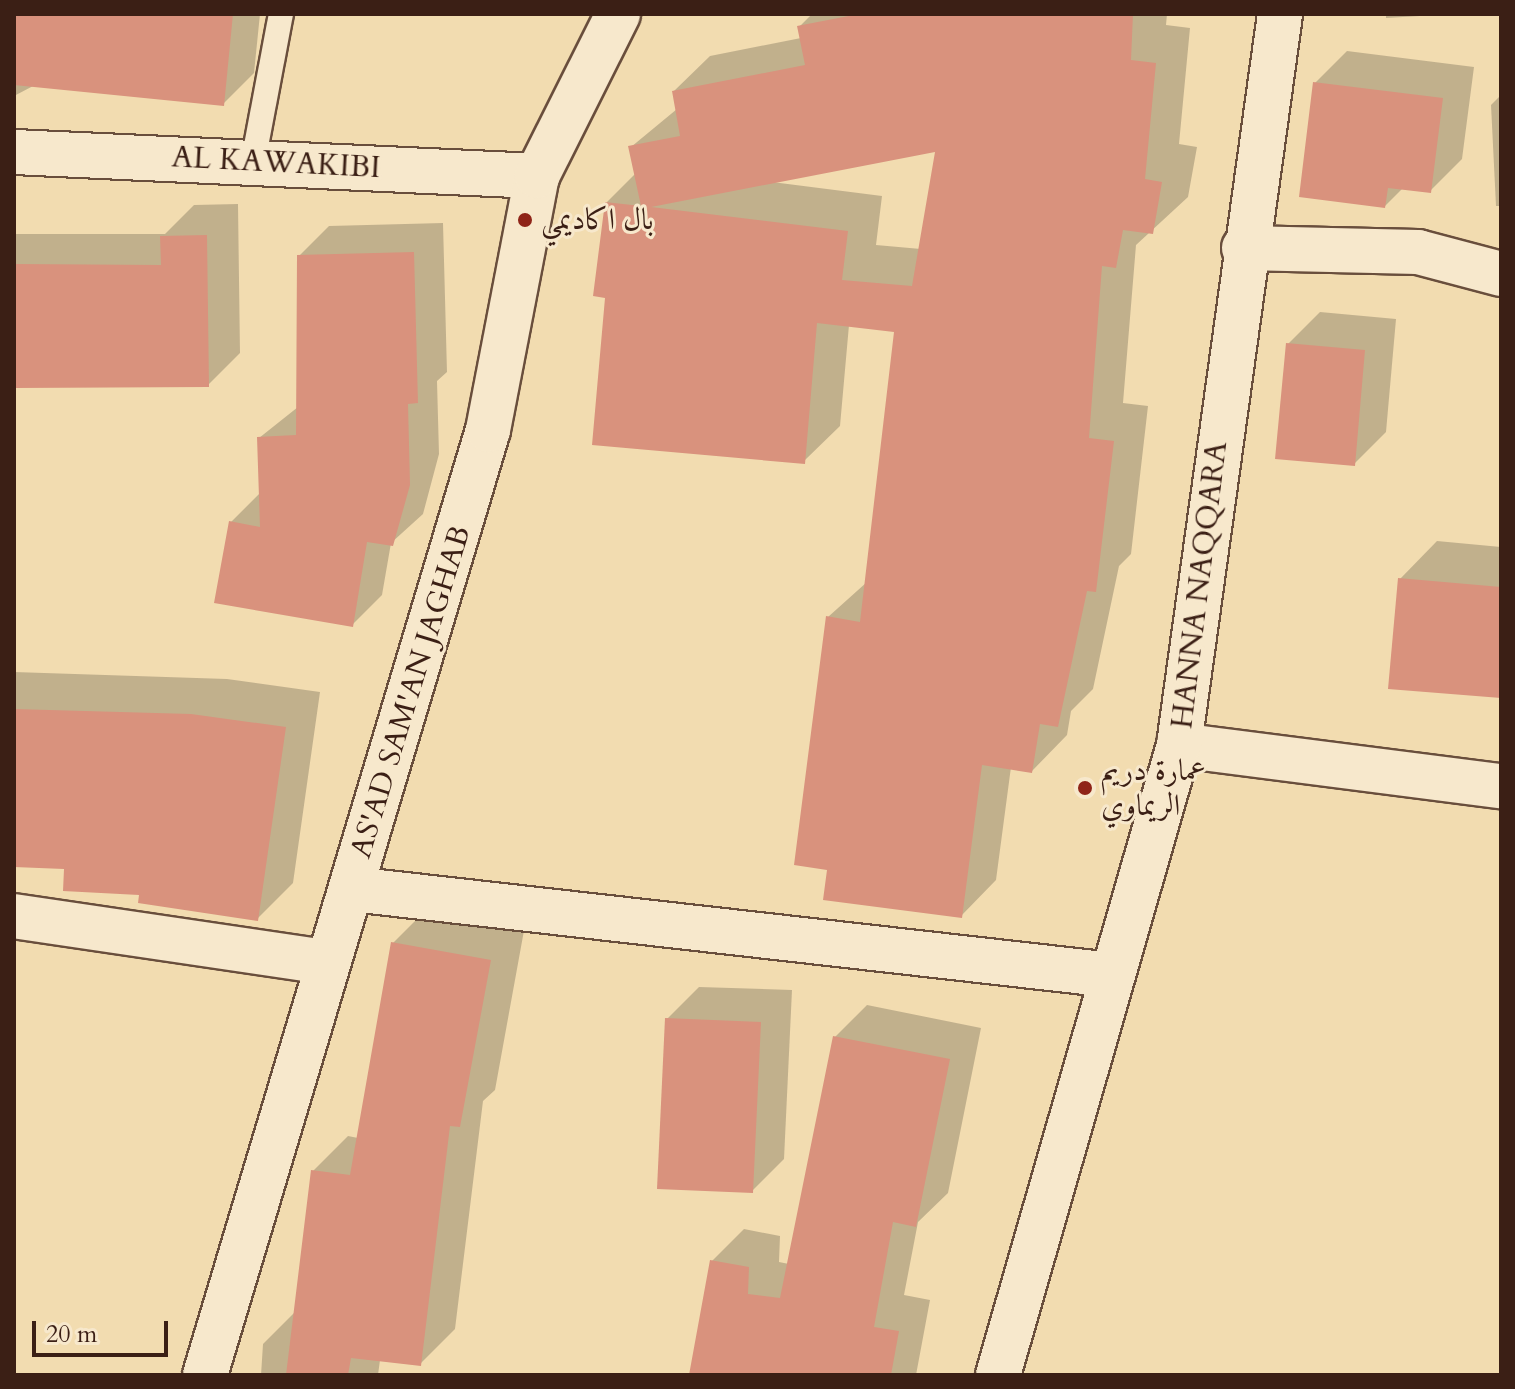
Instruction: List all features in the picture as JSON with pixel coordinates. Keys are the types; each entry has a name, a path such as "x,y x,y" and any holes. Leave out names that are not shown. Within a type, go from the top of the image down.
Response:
{"street":[{"name":"AS'AD SAM'AN JAGHAB","path":"205,1375 326,962 352,889 488,430 537,176 618,14"},
{"name":"HANNA NAQQARA","path":"998,1375 1179,745 1244,248 1280,14"},
{"name":"AL KAWAKIBI","path":"14,152 537,176"},
{"path":"1244,248 1418,252 1501,274"},
{"path":"1179,745 1501,786"},
{"path":"352,889 1112,975"},
{"path":"14,916 326,962"}],"lane":[{"path":"253,162 281,14"}],"building":[{"path":"14,14 233,14 224,106 14,85"},
{"path":"859,14 1133,14 1131,60 1156,63 1145,179 1162,182 1153,234 1123,230 1116,268 1102,266 1089,438 1114,441 1096,592 1087,591 1058,727 1040,724 1032,773 982,765 962,918 823,900 827,870 794,865 826,616 860,622 894,332 817,323 805,464 592,445 605,298 593,296 605,202 641,206 628,146 680,136 672,91 805,65 797,26","holes":["935,152 912,286 842,280 848,231 651,207"]},
{"path":"1313,82 1443,98 1431,193 1388,188 1385,208 1299,197"},
{"path":"207,235 209,387 14,388 14,264 161,265 160,236"},
{"path":"414,252 418,403 408,404 410,485 393,546 367,542 353,627 214,603 229,521 260,527 257,437 296,435 297,255"},
{"path":"1286,343 1365,350 1355,466 1275,459"},
{"path":"1398,578 1501,587 1501,698 1388,689"},
{"path":"14,709 191,714 286,727 258,921 138,903 139,895 63,891 64,869 14,867"},
{"path":"391,942 491,960 460,1127 450,1126 421,1366 351,1358 348,1375 286,1375 311,1170 350,1175"},
{"path":"665,1018 761,1022 753,1193 657,1189"},
{"path":"833,1036 950,1059 916,1227 893,1222 874,1327 899,1331 891,1375 689,1375 710,1260 749,1267 748,1294 780,1298"}],"place":[{"name":"بال اكاديمي","path":"525,220"},
{"name":"عمارة دريم الريماوي","path":"1085,788"}]}
